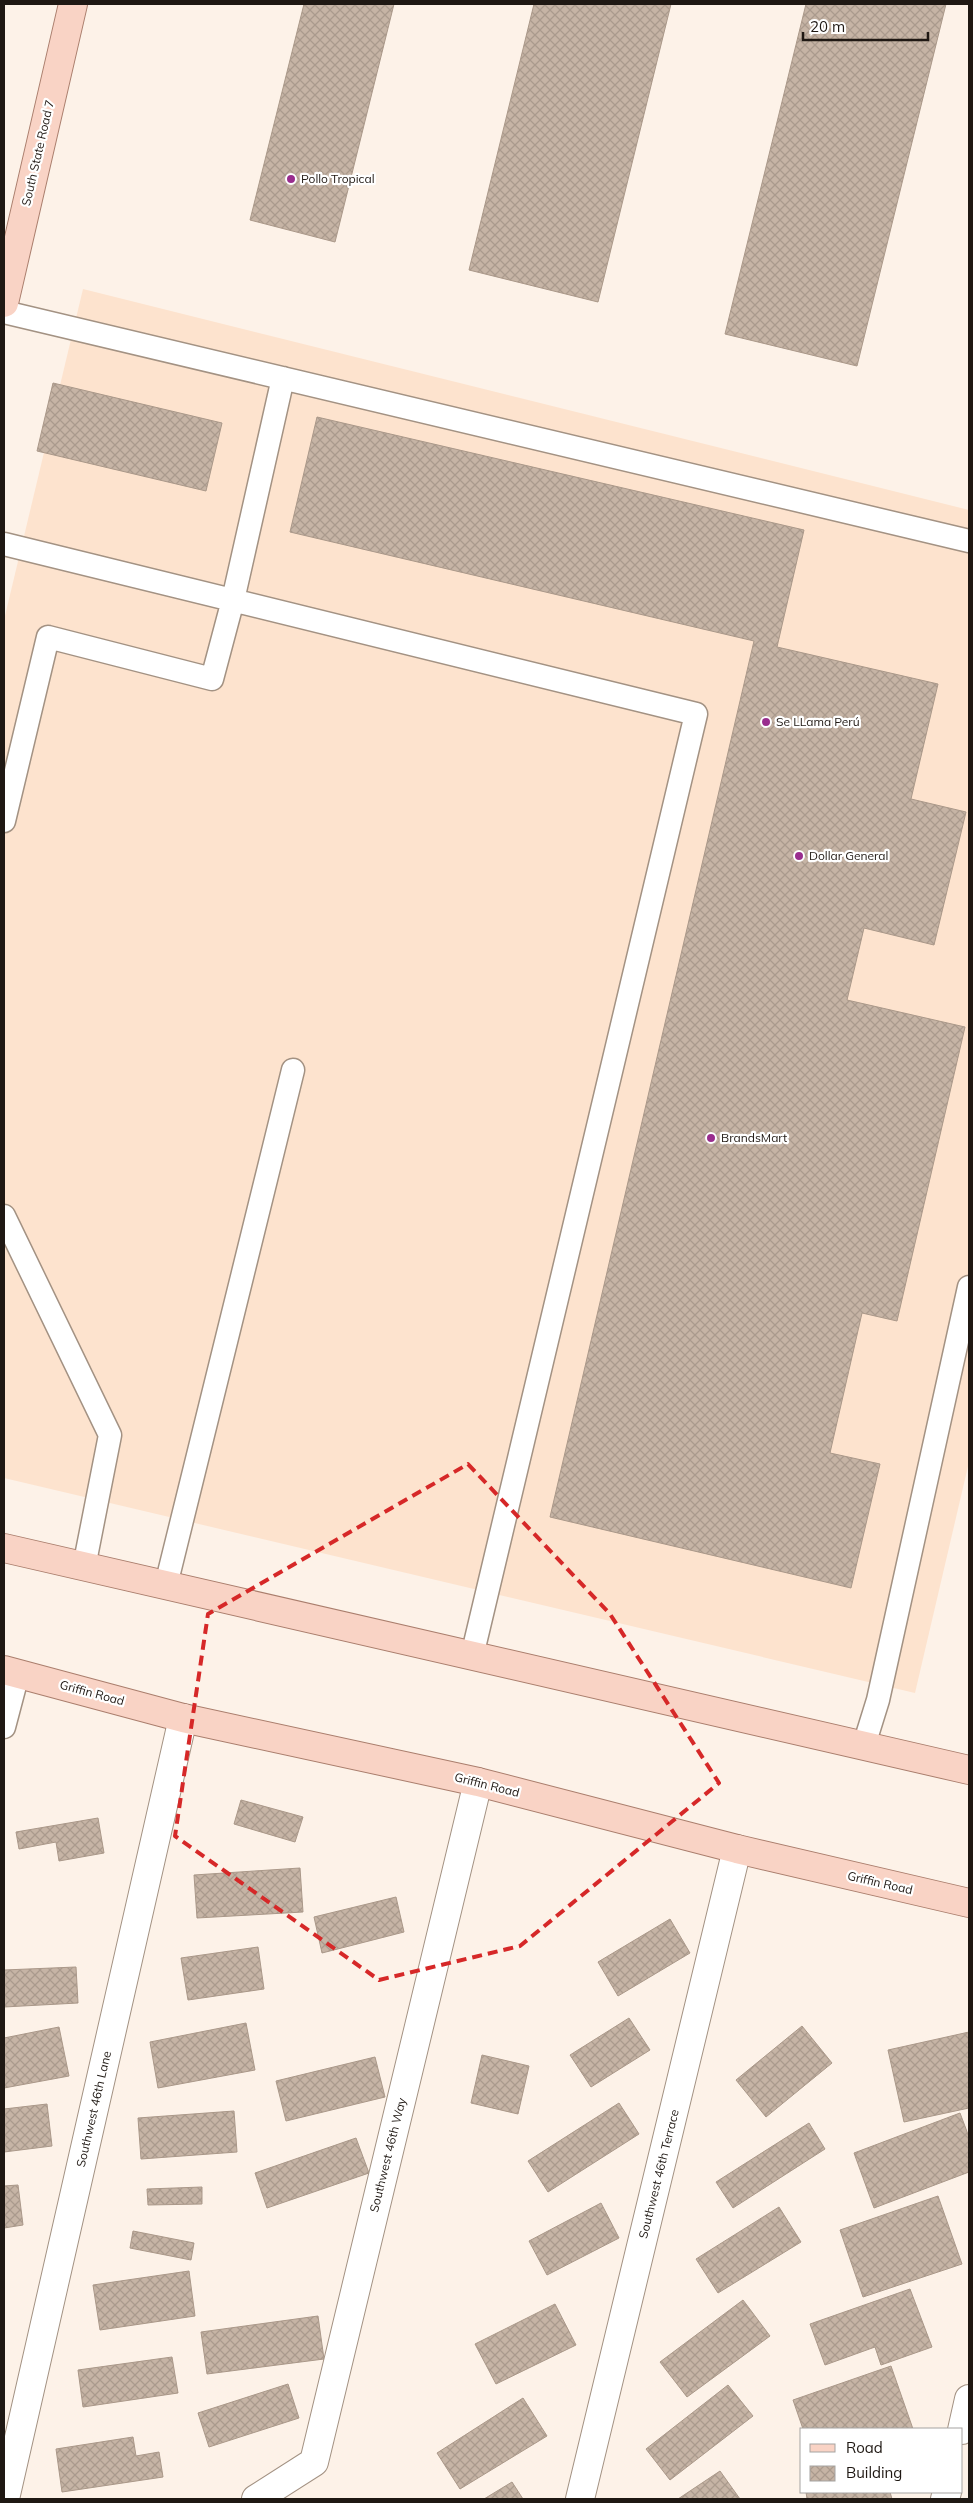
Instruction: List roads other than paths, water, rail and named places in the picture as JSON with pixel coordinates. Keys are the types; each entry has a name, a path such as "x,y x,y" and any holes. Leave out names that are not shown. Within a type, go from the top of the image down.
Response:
{"main road":[{"name":"South State Road 7","path":"4,303 73,4"},
{"path":"4,1548 969,1770"},
{"name":"Griffin Road","path":"11,1672 183,1718 478,1782 737,1849 969,1903"}],"street":[{"name":"Southwest 46th Lane","path":"5,2499 183,1718"},
{"name":"Southwest 46th Way","path":"256,2499 314,2462 478,1782"},
{"name":"Southwest 46th Terrace","path":"580,2499 737,1849"},
{"path":"962,2428 969,2399"}],"lane":[{"path":"4,312 969,541"},
{"path":"4,821 48,637 212,679 233,600 283,378"},
{"path":"4,544 696,714 472,1656"},
{"path":"166,1585 293,1070"},
{"path":"4,1216 110,1435 84,1567"},
{"path":"864,1745 878,1700 969,1288"},
{"path":"4,1726 11,1672"}],"place":[{"name":"Pollo Tropical","path":"291,179"},
{"name":"Se LLama Perú","path":"766,722"},
{"name":"Dollar General","path":"799,856"},
{"name":"BrandsMart","path":"711,1138"}]}
